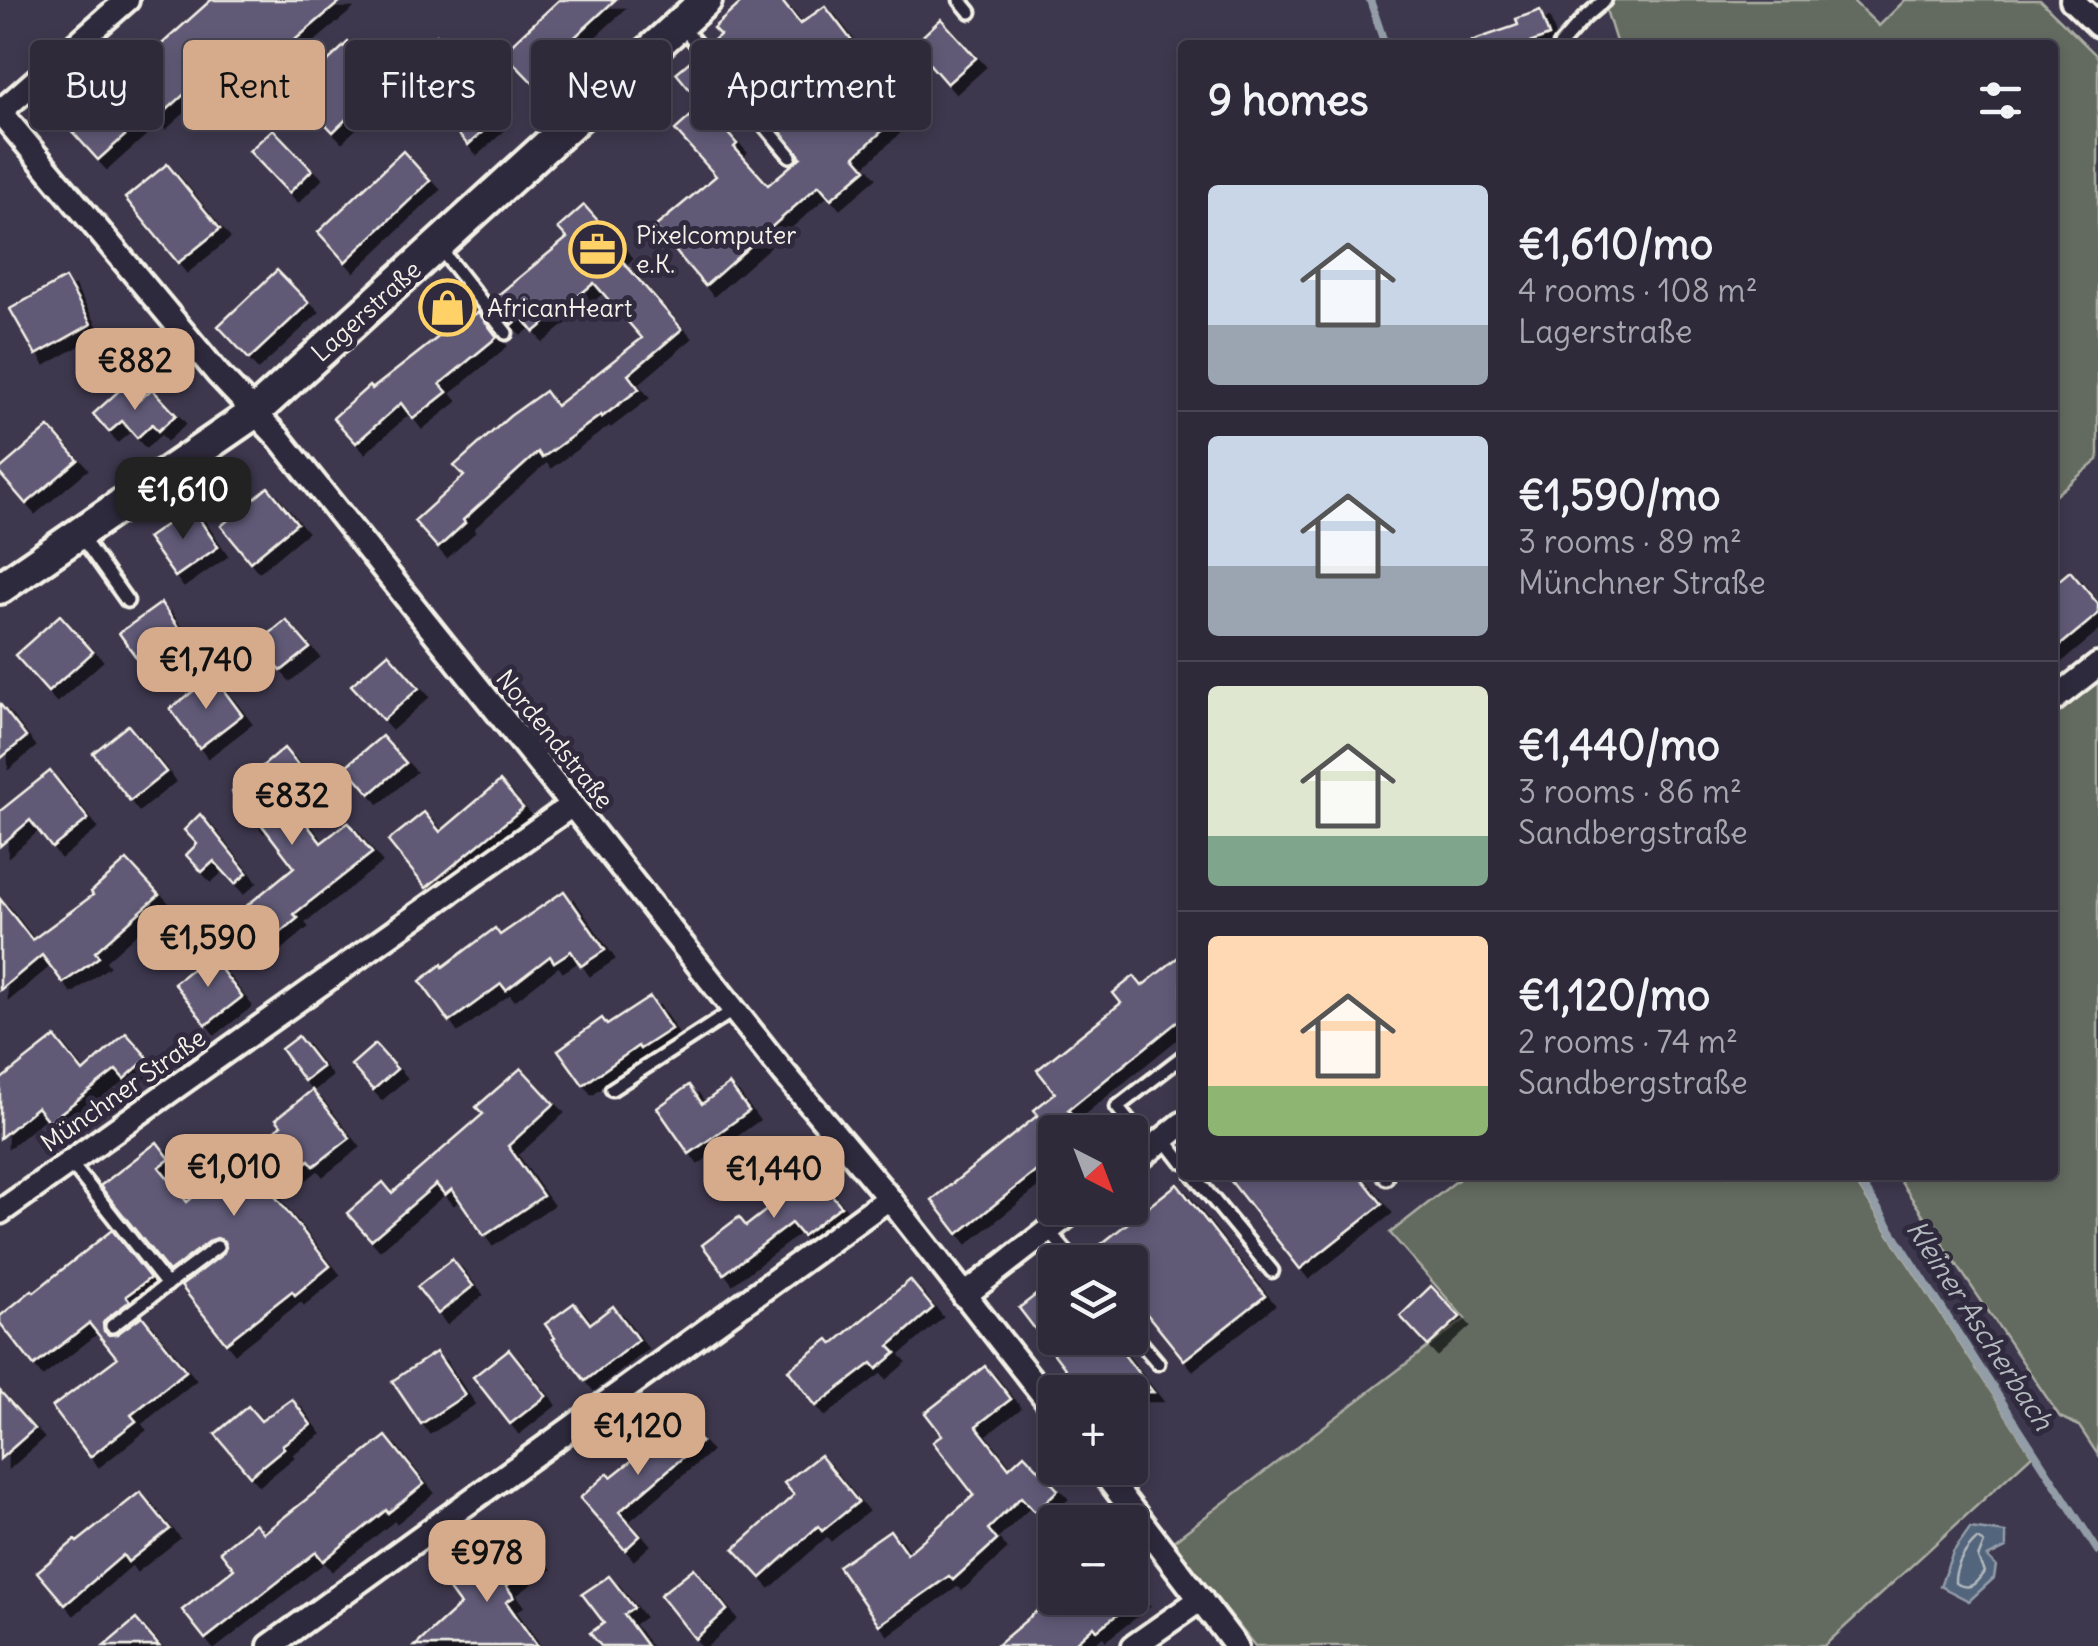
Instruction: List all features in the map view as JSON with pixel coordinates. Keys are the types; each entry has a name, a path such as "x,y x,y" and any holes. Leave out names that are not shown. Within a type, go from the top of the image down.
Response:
{"street":[{"path":"0,112 127,0"},
{"name":"Lagerstraße","path":"0,588 254,413 706,0"},
{"path":"2072,0 2098,25"},
{"name":"Nordendstraße","path":"0,112 218,374 278,438 1038,1389"},
{"path":"2058,696 2098,664"},
{"name":"Münchner Straße","path":"0,1212 572,804"},
{"path":"270,1646 889,1198"},
{"path":"964,1296 1055,1225"},
{"path":"1113,1485 1236,1646"},
{"path":"1134,1646 1201,1599"}],"lane":[{"path":"960,0 970,12"},
{"path":"1564,40 1604,0"},
{"path":"680,24 790,156"},
{"path":"438,246 506,332"},
{"path":"78,534 126,601"},
{"path":"612,1090 734,1010"},
{"path":"1166,1137 1118,1106 1178,1059"},
{"path":"69,1162 167,1285"},
{"path":"1198,1180 1272,1271"},
{"path":"1048,1230 1061,1245"},
{"path":"112,1326 217,1246"},
{"path":"1148,1351 1158,1363"}],"shaded area":[{"path":"1852,0 1879,26 1905,0 2040,0 2098,57 2098,460 2058,493 2058,40 1615,40 1604,3"},
{"path":"2098,681 2098,1455 2079,1426 2060,1417 1899,1180 2058,1180 2058,714"},
{"path":"1458,1180 1854,1180 2032,1455 1824,1646 1255,1646 1172,1542 1465,1319 1390,1233"}],"water":[{"path":"1970,1528 2006,1533 2006,1548 1987,1557 1996,1566 1994,1578 1969,1601 1940,1586 1953,1552"}],"building":[{"path":"211,0 342,0 295,40 183,40 183,95 163,114 163,43"},
{"path":"559,0 615,0 572,40 531,40 531,81 511,60 511,45"},
{"path":"744,0 781,0 800,24 825,6 851,40 714,40 720,35 713,28"},
{"path":"1540,10 1549,36 1538,40 1474,40 1518,25 1516,19"},
{"path":"941,19 976,58 947,84 931,66 931,40 918,40"},
{"path":"345,45 345,120 333,132 325,124 325,64"},
{"path":"691,60 690,90 676,73"},
{"path":"691,116 691,130 725,130 737,144 734,147 768,185 801,157 779,130 883,130 855,156 866,169 831,199 819,185 705,286 655,227 716,176 675,130"},
{"path":"71,130 131,130 98,160"},
{"path":"274,130 312,170 289,193 249,151"},
{"path":"454,130 485,130 468,145"},
{"path":"403,151 430,181 345,262 318,232"},
{"path":"167,164 220,229 178,263 125,198"},
{"path":"584,205 623,249 617,255 682,329 628,375 639,389 542,458 538,452 438,548 414,521 464,476 454,466 545,391 556,406 642,338 594,283 534,332 522,317 512,325 492,300 567,238 558,228"},
{"path":"277,270 309,303 249,359 218,326"},
{"path":"65,278 91,324 36,355 10,309"},
{"path":"454,291 474,315 478,312 497,337 440,384 447,392 413,419 401,403 356,443 333,418 369,386 372,389 446,331 430,311"},
{"path":"122,388 136,403 152,389 176,415 158,431 152,424 137,438 122,421 109,432 93,414"},
{"path":"49,427 78,460 26,504 0,469"},
{"path":"268,487 297,523 250,562 221,526"},
{"path":"191,507 218,547 175,577 147,538"},
{"path":"2070,571 2098,604 2098,614 2058,647 2058,581"},
{"path":"161,603 190,644 148,674 119,633"},
{"path":"60,615 93,652 48,692 15,655"},
{"path":"286,620 310,648 281,671 257,644"},
{"path":"388,653 419,688 383,720 351,685"},
{"path":"213,676 242,715 199,748 170,709"},
{"path":"0,704 26,737 0,759"},
{"path":"128,725 166,772 130,801 93,753"},
{"path":"382,736 406,763 370,794 346,766"},
{"path":"284,748 316,787 293,806 321,843 348,822 372,853 294,914 298,918 260,950 233,917 294,867 232,792"},
{"path":"50,771 88,819 52,848 30,820 0,846 0,811"},
{"path":"500,781 523,808 426,888 388,841 424,812 440,832"},
{"path":"200,814 247,873 235,884 214,861 202,872 186,855 197,844 184,830"},
{"path":"127,860 159,895 95,952 99,957 63,983 42,955 0,990 0,899 32,940 93,895 91,892"},
{"path":"564,891 605,950 581,966 571,951 554,962 550,956 506,990 501,984 449,1022 420,981 495,928 500,935"},
{"path":"210,955 242,997 206,1025 174,983"},
{"path":"1178,957 1178,1021 1068,1110 1072,1115 1038,1115 1034,1110 1055,1093 1037,1070 1121,1003 1113,993 1134,976 1142,986"},
{"path":"650,997 671,1029 640,1049 638,1046 583,1085 558,1050 602,1018 607,1025"},
{"path":"126,1033 148,1058 124,1079 116,1070 49,1122 37,1107 0,1138 0,1080 55,1037 83,1072"},
{"path":"298,1036 322,1067 304,1081 281,1049"},
{"path":"375,1044 397,1069 373,1090 351,1065"},
{"path":"521,1068 554,1104 508,1146 543,1196 484,1236 452,1189 445,1195 436,1184 371,1240 347,1213 383,1182 392,1193 483,1114 476,1107"},
{"path":"729,1084 749,1111 689,1154 657,1108 689,1085 702,1104"},
{"path":"312,1090 350,1138 314,1166 309,1160 271,1191 330,1266 226,1343 181,1286 223,1254 224,1241 211,1240 169,1272 100,1186 157,1142 170,1159 159,1167 187,1202 281,1125 276,1119"},
{"path":"1038,1115 1038,1170 958,1234 932,1200"},
{"path":"808,1166 841,1206 802,1236 791,1223 724,1274 702,1245 739,1217 746,1226 791,1191 785,1184"},
{"path":"1230,1180 1363,1180 1382,1204 1300,1269"},
{"path":"1177,1184 1265,1296 1184,1360 1148,1315 1148,1245 1100,1245 1125,1225 1148,1225 1148,1207"},
{"path":"112,1230 150,1278 126,1296 130,1301 106,1319 104,1331 117,1334 142,1316 186,1371 131,1415 136,1421 90,1457 52,1407 117,1358 89,1323 34,1366 0,1323 0,1316"},
{"path":"452,1259 473,1286 438,1314 417,1287"},
{"path":"910,1280 933,1308 889,1346 896,1353 877,1369 872,1363 816,1406 788,1370 829,1339 833,1344"},
{"path":"1431,1286 1460,1317 1428,1346 1400,1316"},
{"path":"1038,1293 1038,1333 1019,1308"},
{"path":"574,1303 590,1324 613,1306 638,1340 585,1381 545,1324"},
{"path":"509,1349 546,1396 510,1424 473,1377"},
{"path":"436,1352 465,1395 421,1424 392,1381"},
{"path":"1055,1355 1124,1355 1140,1375 1070,1375"},
{"path":"985,1366 1011,1399 976,1426 1009,1468 1024,1454 1038,1469 1038,1485 1053,1485 1058,1490 1035,1512 1021,1497 988,1529 997,1540 953,1580 949,1576 879,1625 838,1566 890,1530 907,1554 974,1495 933,1442 942,1435 925,1413"},
{"path":"0,1391 34,1429 0,1459"},
{"path":"292,1399 311,1425 282,1445 284,1448 250,1476 215,1434 248,1406 261,1421"},
{"path":"677,1415 701,1442 619,1512 640,1536 625,1550 580,1498 608,1473 611,1477 640,1454 637,1450"},
{"path":"386,1436 424,1484 323,1561 316,1552 205,1639 182,1610 234,1569 220,1551 255,1523 264,1533"},
{"path":"820,1455 858,1502 822,1531 818,1526 761,1578 734,1549 794,1495 784,1483"},
{"path":"140,1492 170,1529 128,1562 123,1555 65,1605 37,1572"},
{"path":"525,1538 541,1560 506,1586 514,1597 506,1602 537,1646 415,1646 460,1605 449,1590"},
{"path":"694,1568 727,1610 695,1639 660,1595"},
{"path":"609,1576 634,1608 624,1615 647,1646 601,1646 590,1633 604,1623 582,1594"},
{"path":"1038,1610 1038,1615 1117,1615 1097,1630 1094,1626 1072,1646 996,1646"},
{"path":"136,1619 159,1646 104,1646"}],"waterway":[{"name":"Kleiner Ascherbach","path":"1370,0 1383,40"},
{"name":"Kleiner Ascherbach","path":"1859,1180 2098,1551"}],"place":[{"name":"Pixelcomputer e.K.","path":"597,249"},
{"name":"AfricanHeart","path":"448,308"}]}
